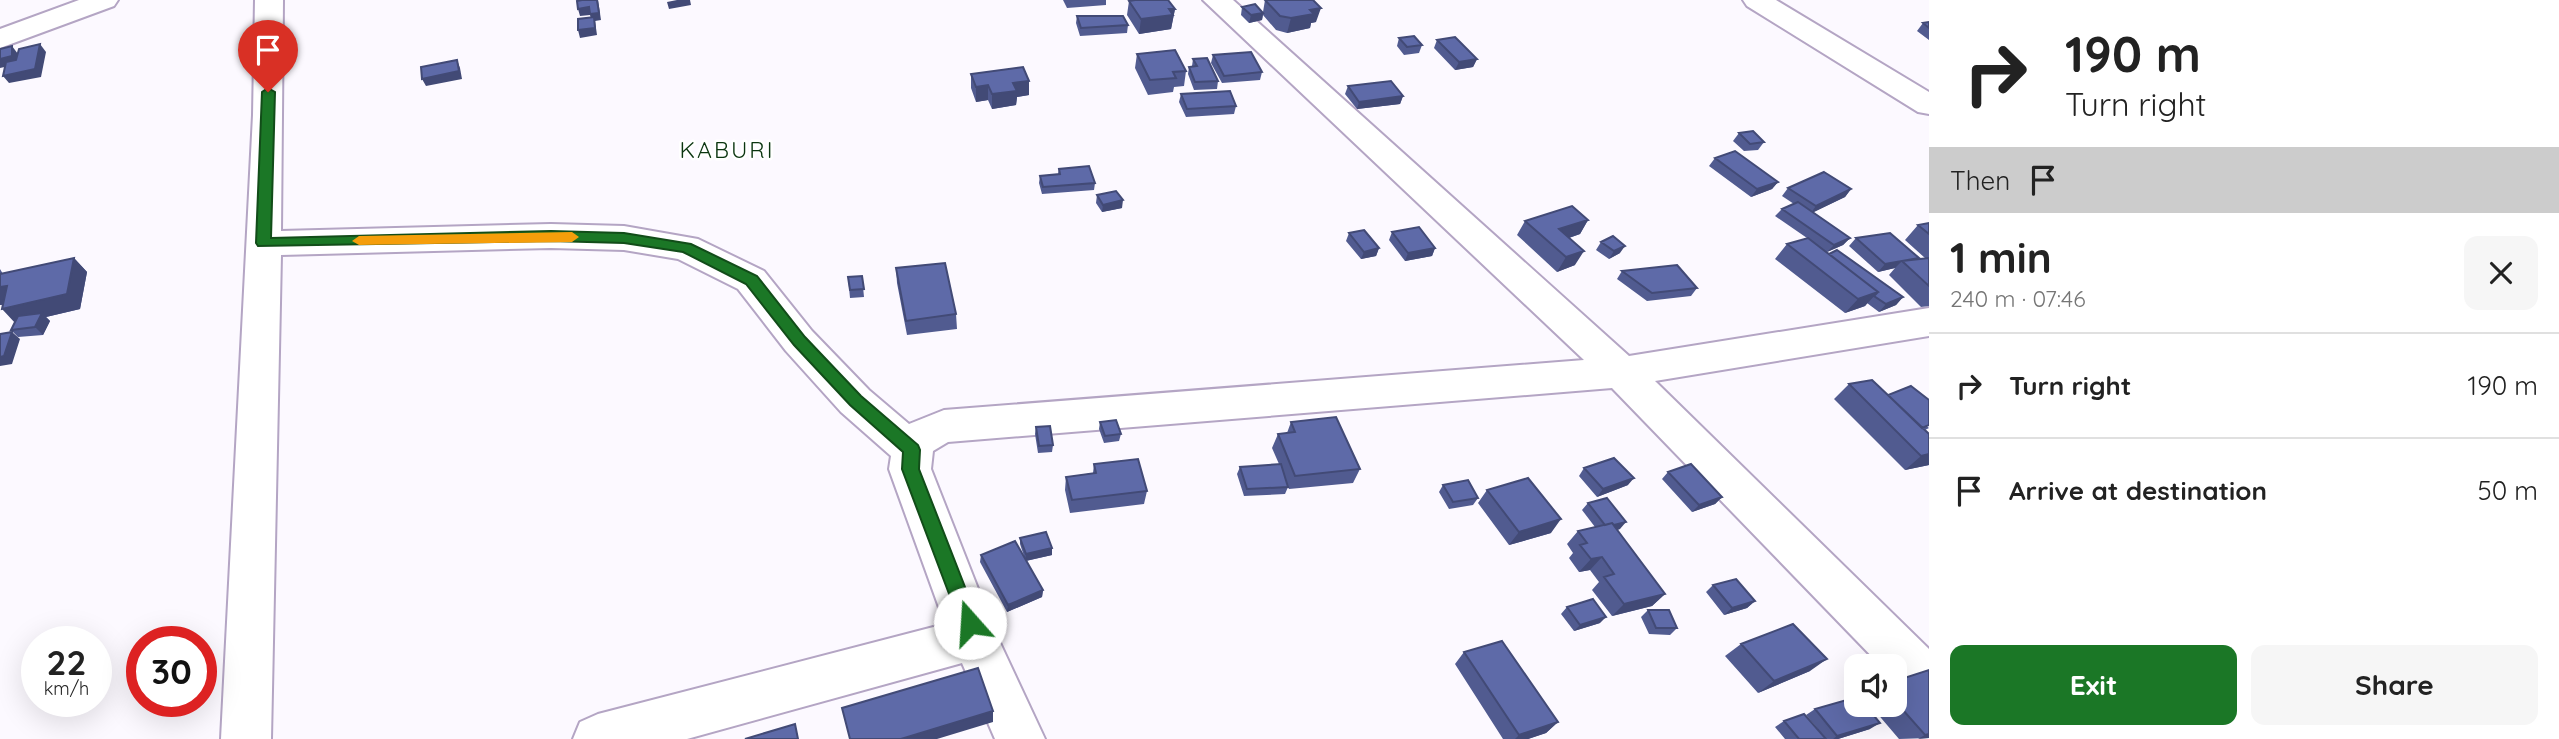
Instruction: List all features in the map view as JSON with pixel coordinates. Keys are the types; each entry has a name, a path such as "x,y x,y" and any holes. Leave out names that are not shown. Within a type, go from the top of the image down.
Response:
{"street":[{"path":"0,38 104,0"},
{"path":"246,739 269,0"},
{"path":"1217,0 1621,372 1929,682"},
{"path":"1757,0 1929,104"},
{"path":"263,243 551,236 624,238 686,248 751,280 799,341 846,391 912,450"},
{"path":"1020,739 974,638 911,469 912,450 922,435 944,426 1621,372 1929,322"},
{"path":"597,739 974,638"}],"building":[{"path":"597,0 599,13 590,14 589,7 578,9 577,1"},
{"path":"1168,0 1175,9 1169,9 1173,15 1141,19 1129,1"},
{"path":"1265,0 1313,0 1321,8 1310,10 1314,14 1291,18 1280,16"},
{"path":"1255,4 1263,13 1251,15 1242,7"},
{"path":"1077,16 1123,16 1128,25 1081,28"},
{"path":"594,17 595,28 578,30 578,19"},
{"path":"1414,36 1422,45 1407,47 1399,38"},
{"path":"1455,37 1477,59 1459,62 1437,40"},
{"path":"40,44 35,69 3,76 6,62 16,60 19,49"},
{"path":"12,46 12,56 0,59 0,49"},
{"path":"1175,50 1186,71 1173,72 1176,78 1150,80 1137,54"},
{"path":"1251,52 1262,72 1224,76 1213,55"},
{"path":"1207,58 1218,81 1195,82 1189,67 1197,66 1193,59"},
{"path":"457,60 459,71 422,79 421,67"},
{"path":"1023,67 1029,81 1013,83 1017,91 992,94 988,85 976,87 971,74"},
{"path":"1391,81 1403,96 1359,102 1348,86"},
{"path":"1230,91 1236,106 1187,109 1181,94"},
{"path":"1753,131 1764,142 1750,144 1739,133"},
{"path":"1735,151 1778,182 1757,189 1715,158"},
{"path":"1089,166 1095,183 1043,187 1040,176 1060,174 1059,169"},
{"path":"1824,172 1851,189 1816,206 1788,188"},
{"path":"1116,191 1123,200 1103,205 1097,195"},
{"path":"1798,202 1850,238 1834,245 1782,209"},
{"path":"1572,206 1588,220 1559,229 1584,251 1566,257 1525,221"},
{"path":"1929,223 1929,234 1918,225"},
{"path":"1419,227 1435,248 1408,253 1392,232"},
{"path":"1364,230 1379,248 1364,252 1349,233"},
{"path":"1890,233 1919,258 1885,264 1856,238"},
{"path":"1613,236 1625,246 1614,251 1601,242"},
{"path":"1808,238 1878,292 1858,299 1787,244"},
{"path":"1837,250 1903,297 1886,304 1874,296 1878,292 1829,254"},
{"path":"74,258 67,294 2,309 7,286 0,287 0,274"},
{"path":"1929,258 1929,286 1902,261"},
{"path":"945,263 956,314 906,321 896,268"},
{"path":"1677,265 1697,288 1652,293 1622,271"},
{"path":"862,276 864,289 850,290 848,277"},
{"path":"42,313 35,327 11,330 18,316"},
{"path":"12,332 4,356 0,357 0,334"},
{"path":"1872,380 1929,434 1929,454 1921,456 1849,384"},
{"path":"1911,386 1929,400 1929,425 1922,428 1888,395"},
{"path":"1336,417 1360,469 1295,476 1278,434 1295,432 1291,422"},
{"path":"1116,420 1121,434 1105,436 1100,422"},
{"path":"1050,426 1053,445 1039,446 1036,427"},
{"path":"1614,458 1634,478 1603,489 1584,468"},
{"path":"1138,459 1147,491 1072,500 1066,477 1096,473 1094,464"},
{"path":"1281,464 1288,487 1247,489 1240,467"},
{"path":"1691,464 1722,497 1699,505 1668,472"},
{"path":"1528,478 1561,519 1519,532 1487,490"},
{"path":"1468,480 1478,498 1453,502 1443,485"},
{"path":"1607,498 1626,522 1605,525 1588,503"},
{"path":"1612,523 1665,594 1624,604 1604,577 1614,574 1602,557 1591,559 1580,545 1587,543 1578,531"},
{"path":"1046,532 1052,548 1026,554 1020,538"},
{"path":"1015,541 1043,590 1008,605 981,555"},
{"path":"1736,579 1755,601 1732,608 1713,585"},
{"path":"1593,599 1606,617 1580,625 1567,607"},
{"path":"1648,610 1669,610 1677,628 1656,628"},
{"path":"1793,624 1827,659 1774,681 1741,644"},
{"path":"1502,641 1558,722 1519,735 1464,652"},
{"path":"978,668 993,711 901,739 850,739 842,708"},
{"path":"1929,670 1929,734 1925,735 1907,715 1907,677"},
{"path":"1844,701 1844,717 1875,717 1880,723 1837,736 1815,709"},
{"path":"1804,714 1826,739 1799,739 1784,721"},
{"path":"795,724 798,739 745,739"}],"slow traffic":[{"path":"359,241 572,237"}],"district":[{"name":"KABURI","path":"727,149"}],"route":[{"path":"268,92 263,243 551,236 624,238 686,248 751,280 799,341 855,401 912,450 911,469 970,623"}]}
